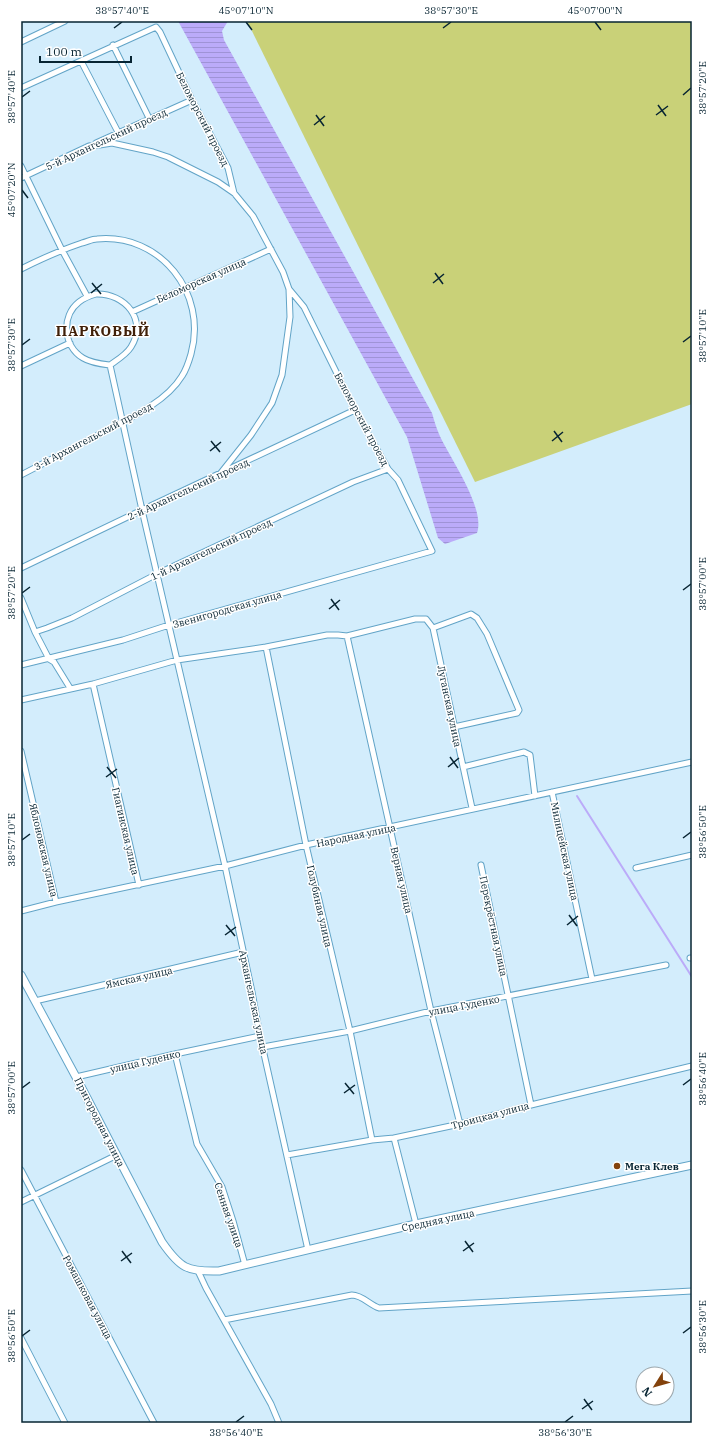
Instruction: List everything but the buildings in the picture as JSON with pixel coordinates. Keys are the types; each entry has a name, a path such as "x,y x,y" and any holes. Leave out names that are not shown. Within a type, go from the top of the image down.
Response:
{"street":[{"path":"21,42 65,21"},
{"name":"Беломорский проезд","path":"113,45 156,26 192,100 228,168 234,193"},
{"path":"21,88 113,45 149,118"},
{"path":"81,61 118,134"},
{"name":"5-й Архангельский проезд","path":"23,177 118,134 149,118 192,100"},
{"name":"Беломорский проезд","path":"87,147 112,143 168,157 218,182 234,193 253,216 283,272 289,288 304,307 356,410 388,469 398,480 432,551"},
{"path":"21,166 23,177 87,296"},
{"path":"21,269 62,250 96,239 128,241 145,247 161,258 185,287"},
{"name":"Беломорская улица","path":"132,312 271,249"},
{"name":"3-й Архангельский проезд","path":"21,475 122,422 166,394 183,376 194,342 191,301 185,287"},
{"name":"Беломорский проезд","path":"220,474 252,436 272,403 282,375 290,317 289,288"},
{"path":"96,294 113,295 124,302 132,312 135,320 135,339 125,355 110,365 90,362 82,358 70,343 67,333 67,321 71,311 78,302 87,296 96,294"},
{"path":"21,366 70,343"},
{"path":"110,365 169,625"},
{"name":"2-й Архангельский проезд","path":"21,568 356,410"},
{"name":"1-й Архангельский проезд","path":"35,632 72,618 157,574 353,482 388,469"},
{"name":"Звенигородская улица","path":"21,665 123,640 169,625 432,551"},
{"path":"21,598 35,632 49,659 54,662 70,688"},
{"path":"21,700 93,684 177,660 266,647 327,635 347,636 415,619 426,619 433,628 471,614 477,618 487,634 519,710 517,713 454,727"},
{"name":"Архангельская улица","path":"169,625 225,866 260,1036 264,1047 308,1250"},
{"name":"Луганская улица","path":"433,628 472,808"},
{"name":"Верная улица","path":"347,636 432,1011 460,1124"},
{"name":"Голубиная улица","path":"266,647 306,845 350,1031 372,1140"},
{"name":"Гиагинская улица","path":"93,684 138,885"},
{"name":"Яблоновская улица","path":"21,751 56,902"},
{"path":"463,767 524,752 530,756 535,796"},
{"name":"Народная улица","path":"21,911 56,902 225,866 306,845 472,808 692,762"},
{"name":"Милицейская улица","path":"552,792 592,980"},
{"path":"636,868 692,855"},
{"name":"Перекрёстная улица","path":"481,865 531,1105"},
{"name":"Ямская улица","path":"36,1001 243,952"},
{"name":"улица Гуденко","path":"264,1047 350,1031 432,1011 666,966"},
{"name":"Пригородная улица","path":"21,975 162,1242 173,1258 184,1266"},
{"name":"улица Гуденко","path":"76,1077 260,1036"},
{"name":"Сенная улица","path":"175,1054 197,1144 222,1187 245,1265"},
{"name":"Троицкая улица","path":"287,1154 372,1140 394,1138 460,1124 531,1105 692,1066"},
{"path":"394,1138 416,1224"},
{"path":"21,1202 117,1155"},
{"name":"Средняя улица","path":"184,1266 198,1271 219,1271 416,1224 692,1165"},
{"name":"Ромашковая улица","path":"21,1170 154,1423"},
{"path":"198,1271 252,1372 271,1404 279,1423"},
{"path":"224,1320 352,1295 356,1295 380,1308 692,1291"},
{"path":"21,1338 65,1423"}],"green space":[{"path":"247,21 692,21 692,404 475,482"}],"shaded area":[{"path":"178,21 228,21 222,31 224,40 432,413 439,434 472,497 478,523 477,533 445,544 438,538 407,437"}],"waterway":[{"path":"577,796 692,977"}],"place":[{"name":"Мега Клев","path":"617,1166"}],"district":[{"name":"ПАРКОВЫЙ","path":"103,331"}]}
